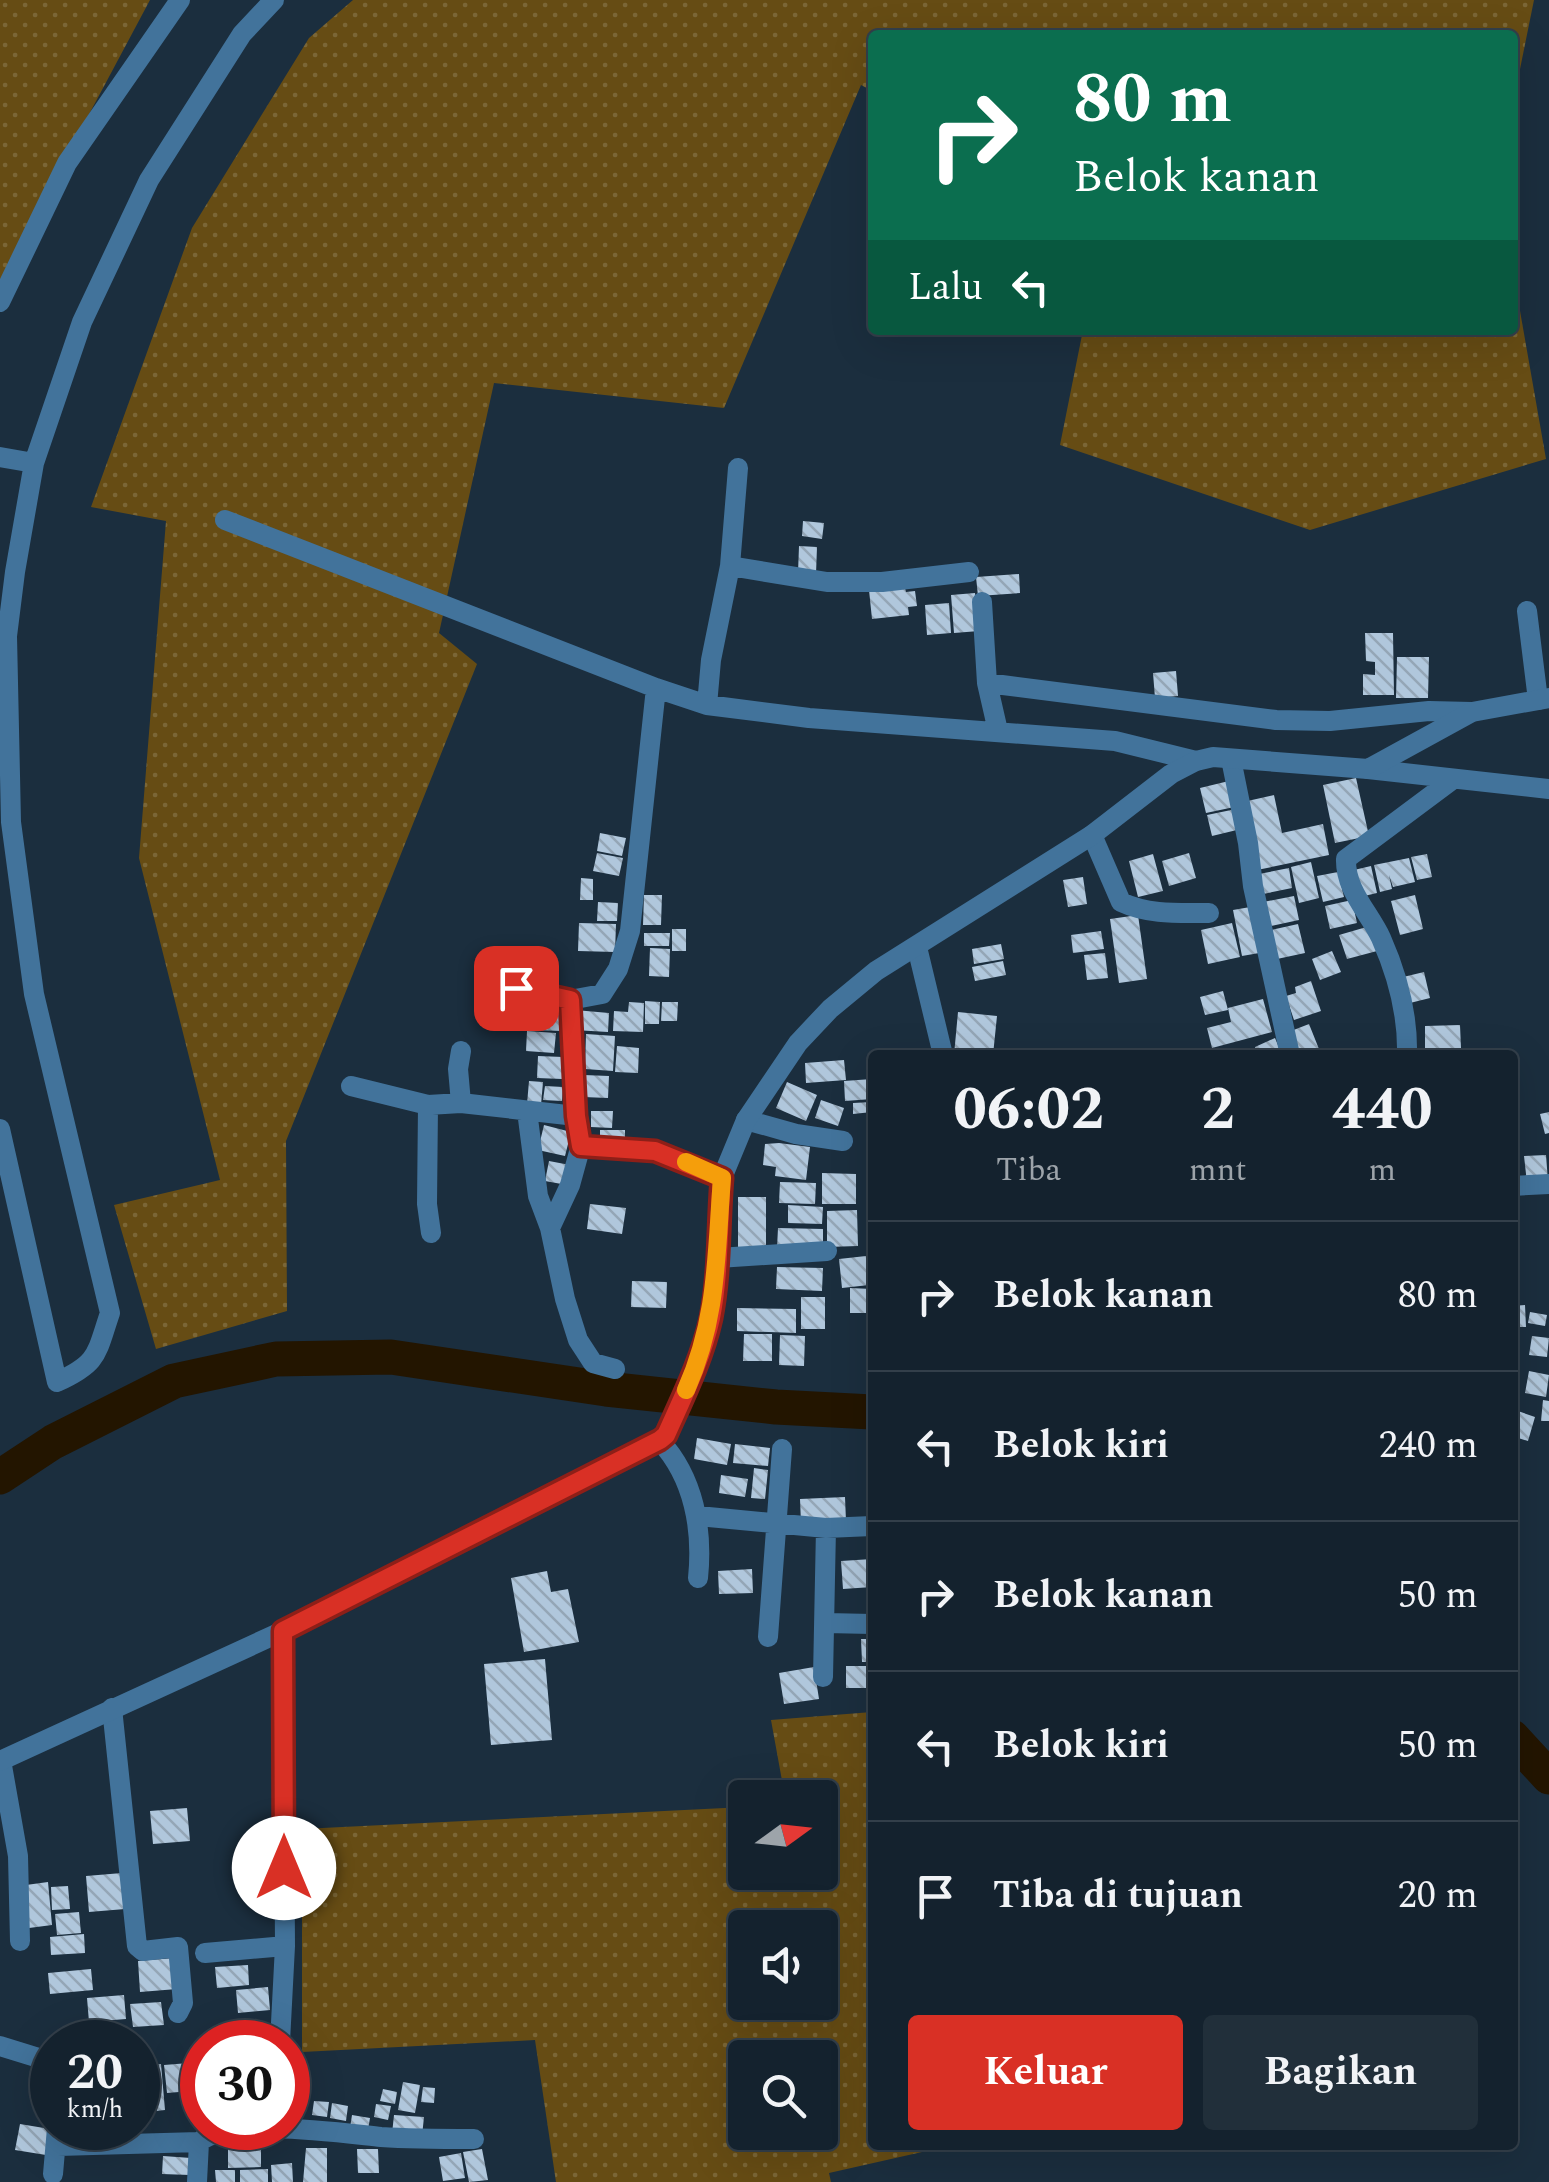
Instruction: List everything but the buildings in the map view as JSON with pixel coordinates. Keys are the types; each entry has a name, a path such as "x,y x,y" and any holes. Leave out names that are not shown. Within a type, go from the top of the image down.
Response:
{"street":[{"path":"0,302 66,163 180,0"},
{"path":"0,1129 57,1382 94,1360 110,1314 34,994 11,822 7,636 34,463 82,322 149,180 242,34 274,0"},
{"path":"0,457 34,463"},
{"path":"708,698 711,660 730,566 738,468"},
{"path":"225,520 656,688 809,718 993,709 1330,721 1472,712 1543,699 1527,611"},
{"path":"730,566 826,582 882,582 969,572"},
{"path":"982,602 993,709"},
{"path":"489,982 570,1000 602,994 618,970 630,931 656,688"},
{"path":"993,709 1196,760"},
{"path":"1368,769 1472,712"},
{"path":"20,1941 18,1856 0,1760 283,1631 663,1438 692,1376 710,1320 722,1178 746,1120 798,1043 830,1009 876,971 1092,835 1171,774 1196,760 1213,757 1368,769 1549,790"},
{"path":"1232,758 1253,886 1289,1050"},
{"path":"1407,1050 1407,1025 1392,972 1379,934 1349,881 1346,859 1452,780"},
{"path":"1092,835 1120,902 1164,914 1209,913"},
{"path":"917,946 942,1050"},
{"path":"550,1228 570,1185 581,1146 570,1000"},
{"path":"461,1051 461,1103"},
{"path":"352,1086 428,1104 461,1103 576,1116"},
{"path":"428,1104 427,1204 431,1234"},
{"path":"526,1111 538,1196 578,1340 593,1363 615,1369"},
{"path":"746,1120 796,1134 844,1140"},
{"path":"581,1146 655,1151 722,1178"},
{"path":"1518,1186 1549,1184"},
{"path":"718,1258 827,1251"},
{"path":"663,1438 698,1516 698,1578"},
{"path":"768,1637 782,1449"},
{"path":"698,1516 826,1528 868,1526"},
{"path":"823,1677 826,1528"},
{"path":"826,1624 868,1624"},
{"path":"281,2020 285,1946 283,1631"},
{"path":"112,1708 137,1946 143,1951 178,1947 183,2003 178,2013"},
{"path":"205,1953 285,1946"},
{"path":"0,2046 30,2055"},
{"path":"310,2130 474,2139"},
{"path":"53,2174 56,2150"},
{"path":"197,2182 199,2150"}],"shaded area":[{"path":"0,0 150,0 0,281"},
{"path":"353,0 1534,0 1519,74 1518,99 1518,30 868,30 868,89 861,85 724,408 494,383 439,633 477,664 286,1141 287,1311 156,1349 114,1205 220,1180 139,858 166,521 91,507 192,228 309,38"},
{"path":"1518,299 1546,459 1310,530 1060,445 1082,335 1518,335"},
{"path":"868,1712 868,2150 931,2150 829,2173 831,2182 556,2182 535,2040 310,2052 310,2020 302,2020 302,1829 728,1808 728,1890 838,1890 838,1780 782,1780 771,1720"}],"waterway":[{"path":"0,1477 53,1442 174,1381 276,1359 391,1357 606,1389 776,1407 868,1412"},
{"path":"1518,1743 1549,1777"}],"slow traffic":[{"path":"686,1162 722,1178 716,1286 700,1356 686,1390"}],"route":[{"path":"284,1868 283,1631 660,1440 666,1435 692,1376 710,1320 716,1286 722,1178 655,1151 581,1146 570,1000 516,988"}]}
